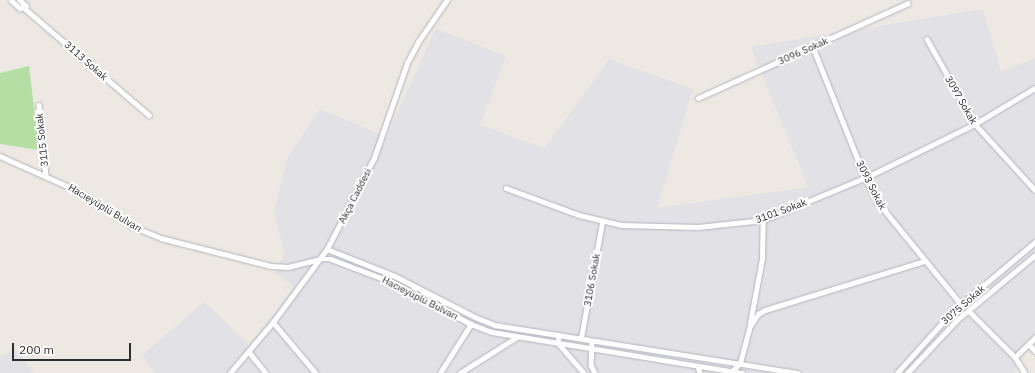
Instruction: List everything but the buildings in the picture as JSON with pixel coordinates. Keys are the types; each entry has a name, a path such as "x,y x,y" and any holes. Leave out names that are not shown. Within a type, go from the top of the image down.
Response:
{"street":[{"path":"11,0 23,7"},
{"path":"19,0 23,7"},
{"name":"Akça Caddesi","path":"230,373 273,322 327,249 374,158 407,63 418,42 447,0"},
{"name":"3096 Sokak","path":"698,98 908,3"},
{"name":"3113 Sokak","path":"23,7 149,115"},
{"name":"3097 Sokak","path":"927,39 975,124 1035,190"},
{"name":"3093 Sokak","path":"813,47 865,177 877,201 924,261 961,304"},
{"name":"3101 Sokak","path":"506,188 555,207 602,222 670,228 762,220 865,177 975,124 1035,88"},
{"name":"3115 Sokak","path":"39,105 46,176"},
{"name":"Hacıeyüplü Bulvarı","path":"0,156 46,176 101,204 134,227 161,238 270,266 298,266 320,259 340,262 392,282 471,324 492,332 743,373"},
{"path":"731,372 740,363 750,326 762,266 762,220"},
{"name":"3106 Sokak","path":"581,338 602,222"},
{"name":"3075 Sokak","path":"896,373 961,304 1035,242"},
{"name":"Hacıeyüplü Bulvarı","path":"327,249 395,276 487,323 798,373"},
{"name":"3075 Sokak","path":"907,373 969,311 1035,254"},
{"path":"750,326 758,314 773,306 924,261"},
{"path":"392,282 395,276"},
{"path":"969,311 1015,357 1020,371 1025,373"},
{"path":"273,322 316,373"},
{"path":"440,373 471,324"},
{"path":"559,335 558,343 584,373"},
{"path":"460,373 517,337"},
{"path":"1015,357 1035,338"},
{"path":"592,340 591,365 595,373"},
{"path":"1029,344 1035,350"},
{"path":"249,352 266,373"},
{"path":"698,366 700,373"}],"shaded area":[{"path":"983,9 1001,72 1035,58 1035,342 1023,354 1014,373 155,373 142,355 204,302 249,345 294,287 275,273 285,253 274,215 286,161 320,109 386,137 436,29 506,56 480,125 545,148 609,59 693,89 657,208 808,187 751,47"},
{"path":"15,349 34,373 0,373 0,356"}],"green space":[{"path":"29,66 39,150 0,144 0,73"}]}
